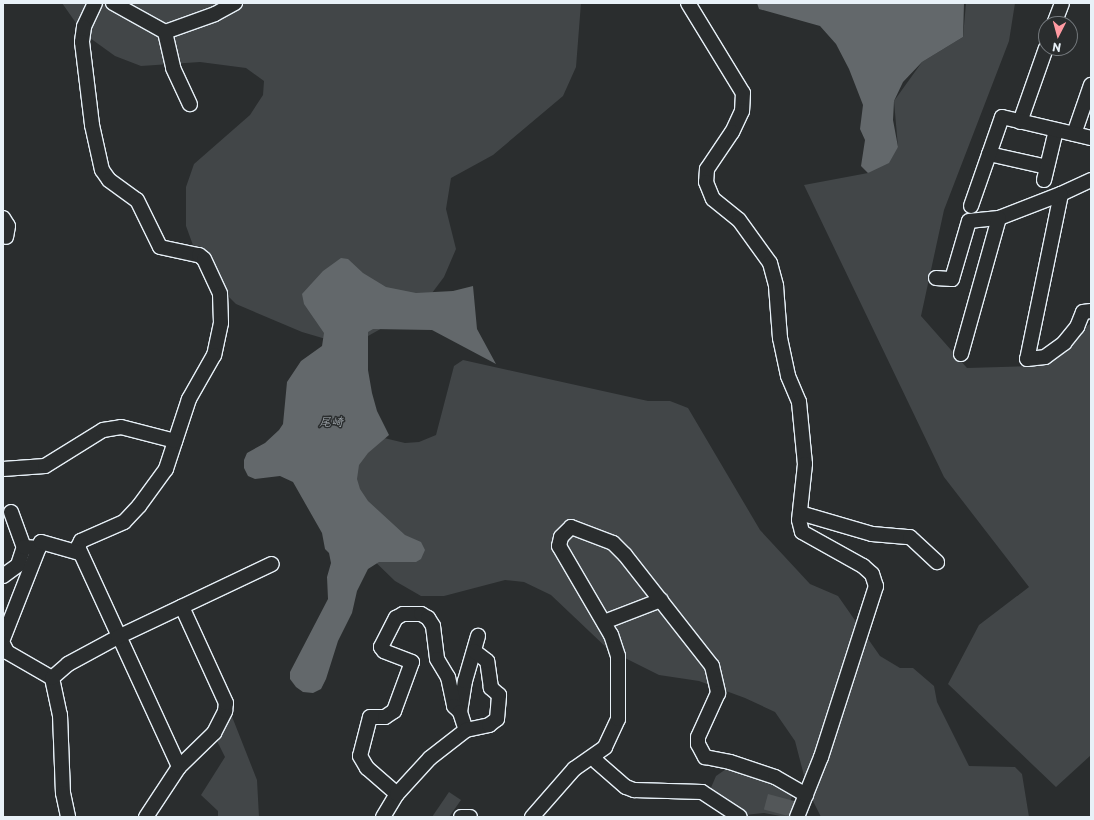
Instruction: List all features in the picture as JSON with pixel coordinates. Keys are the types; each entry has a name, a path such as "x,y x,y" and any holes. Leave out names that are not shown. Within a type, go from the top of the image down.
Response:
{"street":[{"path":"95,3 84,27 82,42 92,125 102,170 109,180 137,200 160,247 199,255 204,260 220,294 220,323 214,355 190,400 166,469 139,506 115,528 81,541 78,547 79,553 179,767"},
{"path":"113,3 165,32 173,68 190,104"},
{"path":"165,32 236,3"},
{"path":"688,3 743,93 742,111 732,132 707,169 706,182 713,199 739,220 770,262 776,286 780,338 788,376 799,402 805,464 800,513 802,532 863,566 872,574 876,586 821,757 806,795 802,816"},
{"path":"1057,16 1062,3"},
{"path":"1020,122 1043,56"},
{"path":"1074,134 1091,85"},
{"path":"971,206 1002,117 1091,138"},
{"path":"989,154 1046,173 1056,130"},
{"path":"936,278 952,279 969,221 999,218 1061,194 1091,180"},
{"path":"1061,194 1027,359 1045,357 1064,343 1077,327 1083,312 1091,311"},
{"path":"3,218 8,226 6,237"},
{"path":"961,354 999,218"},
{"path":"3,470 45,466 103,430 121,427 175,441"},
{"path":"3,576 18,565 24,547 11,512"},
{"path":"800,513 872,534 910,537 937,562"},
{"path":"532,817 574,768 595,756 605,747 618,719 618,656 604,622 559,546 561,537 571,528 613,543 625,555 716,673 717,699 709,710 698,737 698,744 704,757 730,762 775,777 806,795"},
{"path":"3,639 41,542 79,553"},
{"path":"24,547 39,548"},
{"path":"52,678 68,664 118,637 272,564"},
{"path":"604,622 661,600"},
{"path":"146,817 179,767 214,733 225,711 226,703 182,607"},
{"path":"398,794 367,768 360,756 370,717 385,717 394,711 412,662 384,651 381,647 396,618 403,614 421,614 428,618 433,626 437,659 448,677 454,706 460,712 466,730"},
{"path":"460,712 465,681 478,636"},
{"path":"3,644 7,652 52,678 60,715 63,793 68,817"},
{"path":"382,817 398,794 424,762 466,730 494,723 497,719 500,695 491,688 487,661 474,651"},
{"path":"595,756 597,762 626,787 634,790 702,792 740,817"},
{"path":"461,817 470,817"}],"shaded area":[{"path":"62,3 581,3 576,67 563,96 493,155 451,178 446,209 456,249 444,277 423,305 361,340 336,342 302,332 236,304 202,270 186,226 186,187 194,164 250,115 263,95 264,81 246,68 200,62 141,66 115,56 83,33"},
{"path":"966,3 1015,3 1009,41 944,210 921,316 967,368 1037,366 1091,323 1091,755 1056,787 948,684 979,625 1029,587 944,477 804,185 868,173 898,147 894,101 922,62 963,37"},
{"path":"463,360 648,401 670,401 688,408 760,530 810,584 838,596 880,656 900,668 913,668 934,686 937,702 969,766 1015,767 1022,774 1029,817 821,817 808,791 795,741 775,712 745,698 699,681 659,675 609,650 551,595 524,582 505,580 444,596 421,596 395,581 365,552 322,461 359,432 405,443 419,442 436,435 454,366"},
{"path":"229,709 257,780 259,817 218,817 218,811 201,795 225,757 215,737"},
{"path":"729,767 743,770 792,796 786,817 764,813 744,815 710,790 716,776"},
{"path":"449,792 461,800 449,817 432,817"}],"water":[{"path":"757,3 964,3 963,37 922,62 903,82 894,101 893,120 898,147 889,163 868,173 861,166 865,140 860,129 863,105 849,69 836,44 820,26 759,9"},
{"name":"尾崎","path":"341,258 348,259 363,273 386,287 416,293 453,291 473,286 477,329 496,364 432,330 373,329 368,332 368,370 372,393 377,411 389,435 368,453 359,465 357,479 360,489 368,501 405,535 421,542 425,550 421,559 416,562 379,562 368,569 357,591 352,613 338,641 326,679 321,689 313,693 303,692 296,687 290,679 290,672 328,599 327,577 331,563 329,553 325,549 322,533 293,482 280,476 255,479 248,476 244,468 244,460 247,453 265,443 279,430 283,424 287,382 301,361 322,346 324,333 304,304 302,294 323,271"}],"building":[{"path":"768,794 795,801 791,817 764,809"}]}
